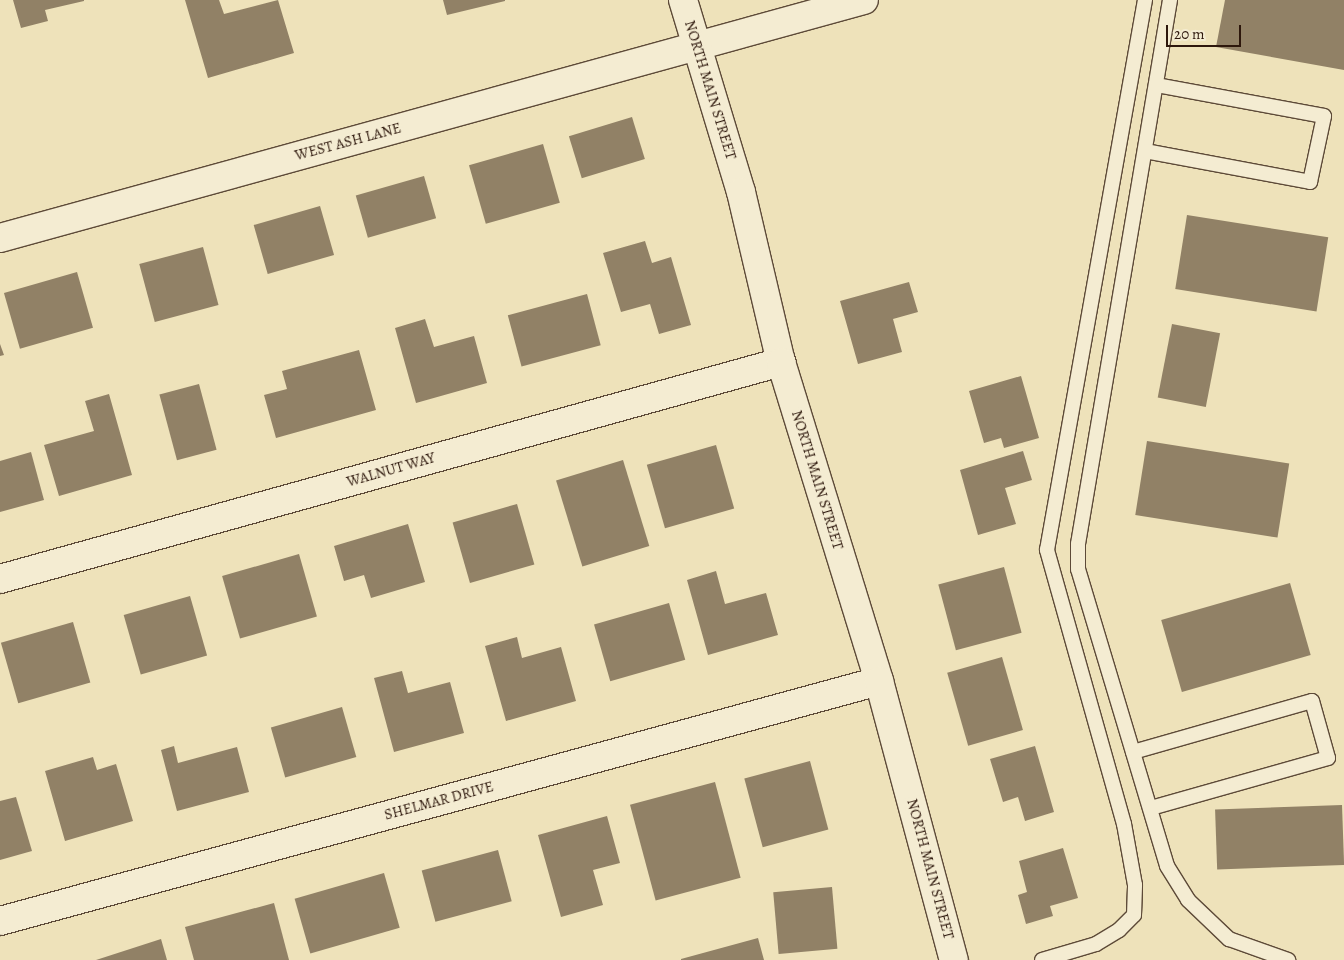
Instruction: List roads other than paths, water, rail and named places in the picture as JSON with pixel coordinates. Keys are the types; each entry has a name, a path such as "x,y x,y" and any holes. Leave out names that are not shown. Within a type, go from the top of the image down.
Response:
{"street":[{"name":"NORTH MAIN STREET","path":"683,0 741,192 781,362 878,681 954,960"},
{"name":"WEST ASH LANE","path":"0,238 864,0"},
{"name":"WALNUT WAY","path":"0,579 781,362"},
{"name":"SHELMAR DRIVE","path":"0,922 878,681"}],"lane":[{"path":"1042,960 1096,944 1119,930 1134,915 1135,885 1124,824 1047,550 1146,0"},
{"path":"1170,0 1078,544 1078,569 1167,866 1188,900 1229,939 1288,960"},
{"path":"1145,151 1310,182 1324,116 1156,85"},
{"path":"1134,752 1312,701 1328,758 1150,808"}]}
